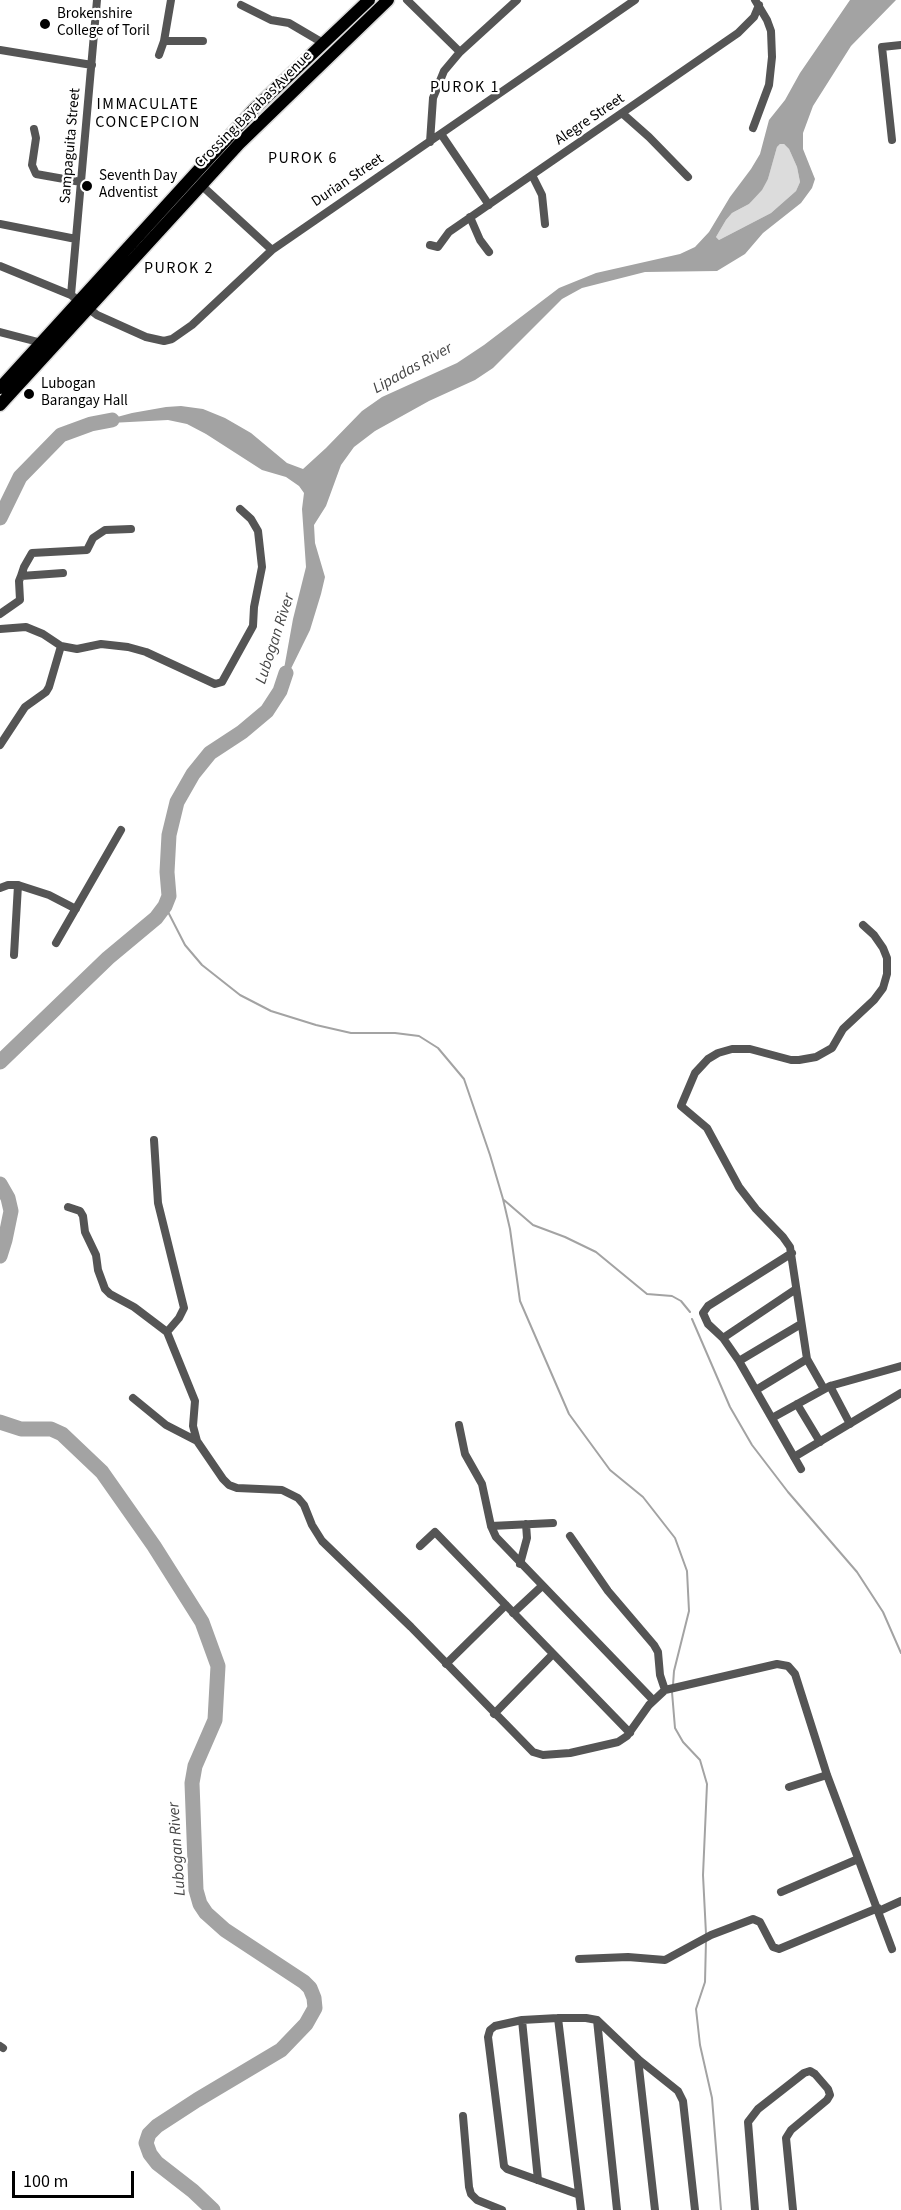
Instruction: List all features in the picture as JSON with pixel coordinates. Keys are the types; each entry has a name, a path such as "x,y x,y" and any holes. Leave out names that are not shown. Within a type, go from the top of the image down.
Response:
{"main road":[{"name":"Crossing Bayabas Avenue","path":"197,181 254,109 369,0"},
{"name":"Crossing Bayabas Avenue","path":"0,388 79,302 197,181 388,0"},
{"name":"Crossing Bayabas Avenue","path":"0,405 79,302"}],"street":[{"name":"Sampaguita Street","path":"79,302 76,239 97,0"},
{"path":"159,55 164,41 171,0"},
{"path":"407,0 460,52"},
{"path":"430,142 432,104 444,71 460,52 517,0"},
{"name":"Durian Street","path":"0,266 79,302 146,337 164,341 172,339 185,332 272,250 635,0"},
{"path":"753,129 769,85 772,57 771,31 757,2"},
{"name":"Alegre Street","path":"430,245 438,247 449,232 470,217 745,28 754,17 757,2"},
{"path":"241,4 271,20 289,23 323,43"},
{"path":"164,41 203,41"},
{"path":"892,140 882,47 901,45"},
{"path":"0,50 92,65"},
{"path":"623,114 649,136 688,177"},
{"path":"34,129 36,138 32,165 36,174 81,182"},
{"path":"441,134 489,204"},
{"path":"532,176 542,195 545,224"},
{"path":"197,181 272,250"},
{"path":"470,217 480,240 489,252"},
{"path":"0,224 76,239"},
{"path":"0,332 42,343"},
{"path":"0,629 26,627 43,634 61,646 77,649 101,644 128,647 146,652 214,684 222,682 253,626 254,607 262,567 258,531 251,519 240,509"},
{"path":"0,614 20,600 19,581 32,553 87,550 93,538 105,530 131,529"},
{"path":"21,576 63,573"},
{"path":"0,745 25,707 46,692 61,646"},
{"path":"56,943 121,830"},
{"path":"0,888 18,885 49,895 76,909"},
{"path":"14,955 18,885"},
{"path":"850,1424 807,1359 792,1253 783,1237 739,1187 707,1128 681,1106 695,1073 708,1059 718,1053 732,1049 750,1049 799,1060 816,1057 832,1048 843,1029 874,1000 883,988 887,974 887,958 884,948 863,925"},
{"path":"154,1140 158,1203 184,1308 167,1332"},
{"path":"69,1207 80,1211 83,1215 85,1232 96,1255 102,1281 110,1294 127,1303 167,1332 195,1401 193,1426 197,1441 223,1479 229,1485 246,1489 282,1490 298,1498 304,1505 322,1541 533,1752 543,1755 570,1753 611,1744 630,1733 653,1700 665,1690 777,1664 788,1665 795,1674 827,1775 892,1949"},
{"path":"792,1253 705,1310 704,1318 723,1338 739,1361 801,1469"},
{"path":"723,1338 796,1289"},
{"path":"739,1361 801,1324"},
{"path":"756,1390 807,1359"},
{"path":"772,1418 827,1388 901,1366"},
{"path":"794,1457 901,1393"},
{"path":"133,1398 166,1425 197,1441"},
{"path":"797,1404 820,1442"},
{"path":"459,1425 467,1460 482,1484 490,1526 496,1537 653,1700"},
{"path":"490,1526 553,1523"},
{"path":"520,1564 526,1538 526,1524"},
{"path":"420,1546 435,1532 630,1733"},
{"path":"570,1536 608,1591 654,1645 658,1652 660,1675 665,1690"},
{"path":"513,1613 542,1586"},
{"path":"446,1664 506,1605"},
{"path":"495,1714 553,1654"},
{"path":"789,1787 827,1775"},
{"path":"781,1892 858,1859"},
{"path":"579,1959 628,1957 665,1960 711,1935 753,1919 758,1920 773,1947 779,1949 901,1901"},
{"path":"558,2018 581,2210"},
{"path":"578,2194 504,2166 488,2037 495,2025 522,2020 558,2018 597,2020 638,2059 675,2088 682,2097 695,2210"},
{"path":"522,2020 538,2180"},
{"path":"597,2020 617,2210"},
{"path":"638,2059 656,2210"},
{"path":"755,2210 748,2122 758,2109 804,2073 810,2071 816,2074 830,2095 791,2130 786,2138 793,2210"},
{"path":"463,2116 471,2194 477,2200 502,2210"}],"shaded area":[{"path":"850,0 896,0 851,46 813,106 803,133 803,149 815,179 812,188 801,203 763,233 745,254 717,271 645,272 582,288 562,299 493,368 475,380 429,401 375,431 354,447 341,465 326,506 314,525 315,543 325,577 310,630 280,691 293,619 306,567 302,509 304,493 299,486 286,477 262,470 187,424 168,420 91,424 166,407 181,406 203,409 251,433 287,463 303,469 362,411 382,397 457,363 559,288 596,273 680,254 695,247 709,232 730,197 751,169 760,154 769,120 785,100 800,73","holes":["784,144 789,149 797,167 800,182 796,191 771,213 719,240 716,237 732,213 749,204 762,190 768,179 777,147"]},
{"path":"784,144 789,149 797,167 800,182 796,191 771,213 719,240 716,237 726,220 732,213 749,204 768,179 777,147"}],"waterway":[{"name":"Lipadas River","path":"0,518 20,477 61,435 91,424 112,420"},
{"name":"Lubogan River","path":"0,1062 108,958 156,918 165,906 169,896 167,872 169,835 177,802 193,774 210,753 242,732 267,711 280,691 286,673"},
{"path":"165,906 185,945 202,965 240,995 271,1011 316,1025 351,1033 395,1033 419,1036 438,1048 464,1079 503,1199 510,1229 520,1301 569,1414 610,1470 643,1497 675,1538 687,1571 689,1611 674,1671 673,1685"},
{"name":"Lubogan River","path":"0,1184 8,1198 11,1211 0,1256"},
{"path":"504,1200 533,1225 596,1252 647,1294 672,1296 681,1301 690,1312"},
{"path":"692,1319 730,1407 752,1445 788,1492 857,1572 883,1612 901,1653"},
{"name":"Lubogan River","path":"0,1422 21,1429 51,1429 62,1434 102,1472 154,1546 202,1622 218,1666 215,1720 195,1766 192,1783 196,1890 200,1904 206,1913 225,1930 304,1982 310,1988 314,1998 315,2008 306,2024 281,2050 197,2100 157,2126 149,2134 146,2143 157,2163 213,2210"},
{"path":"672,1692 675,1728 683,1742 700,1760 707,1784 703,1875 706,1934"},
{"path":"706,1940 705,1982 696,2009 700,2045 712,2098 721,2210"}],"place":[{"name":"Brokenshire College of Toril","path":"45,24"},
{"name":"Seventh Day Adventist","path":"87,186"},
{"name":"Lubogan Barangay Hall","path":"29,394"}],"district":[{"name":"PUROK 1","path":"465,88"},
{"name":"IMMACULATE CONCEPCION","path":"148,114"},
{"name":"PUROK 6","path":"303,159"},
{"name":"PUROK 2","path":"179,269"}]}
